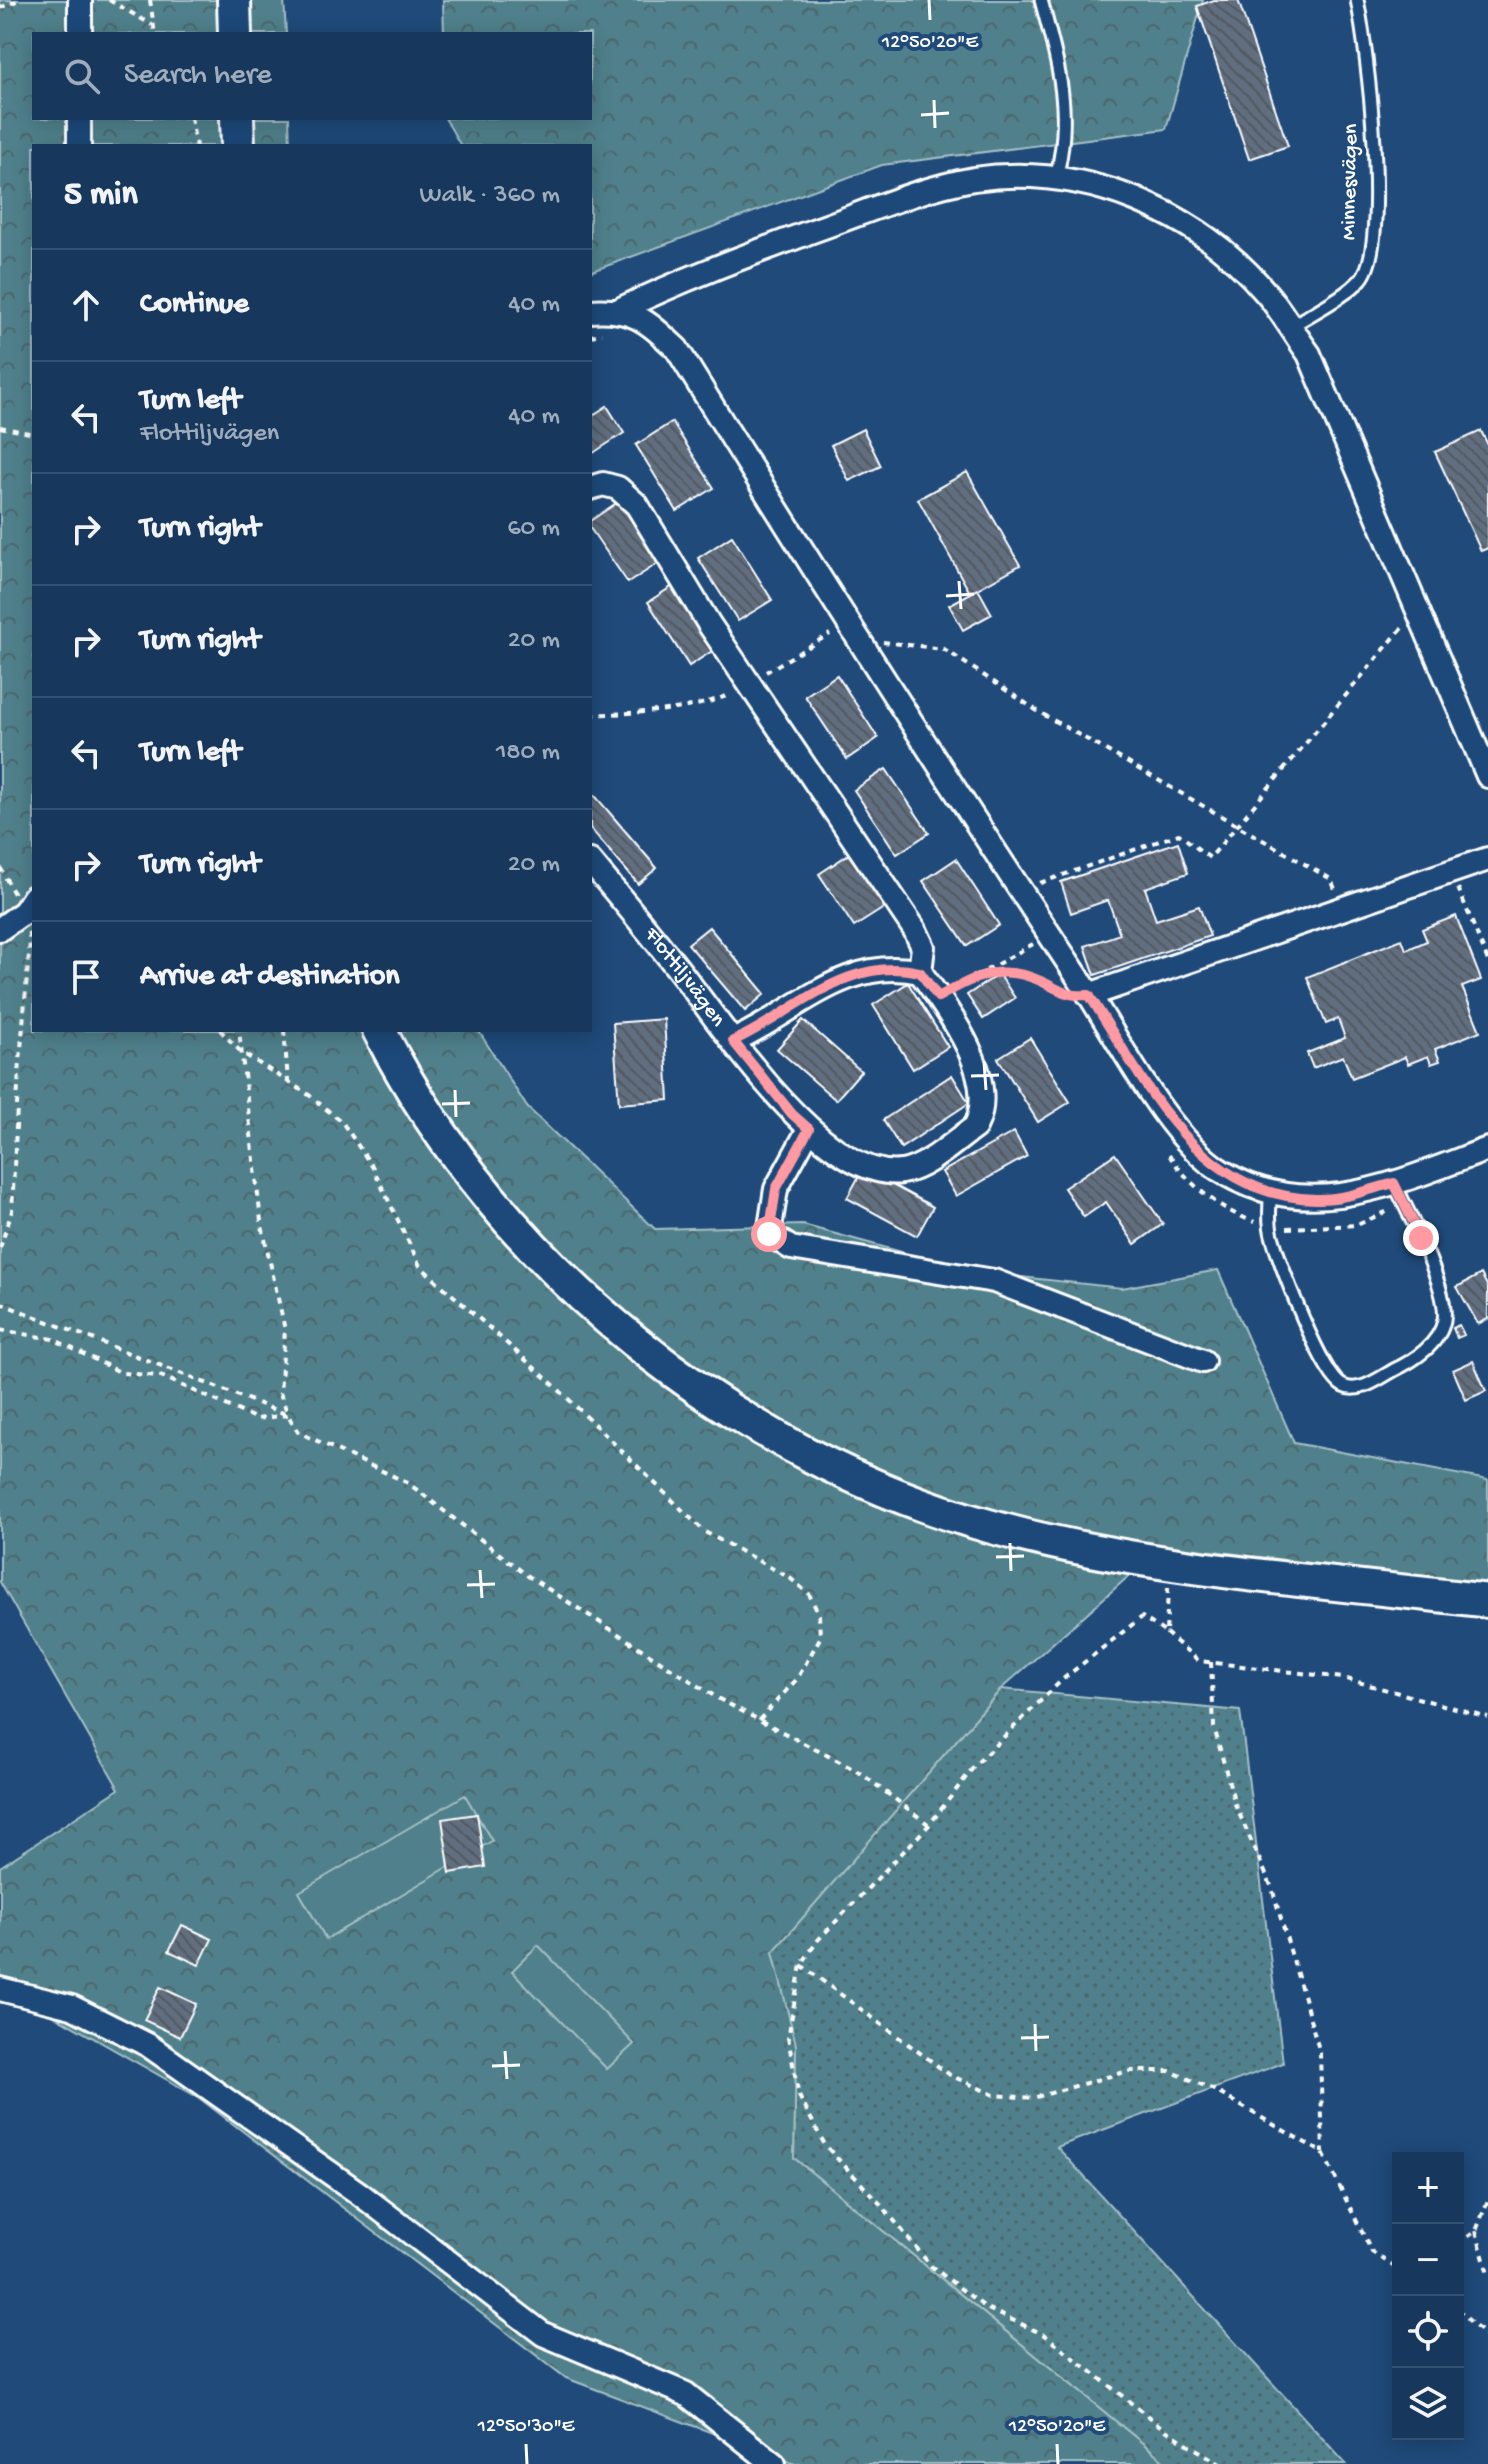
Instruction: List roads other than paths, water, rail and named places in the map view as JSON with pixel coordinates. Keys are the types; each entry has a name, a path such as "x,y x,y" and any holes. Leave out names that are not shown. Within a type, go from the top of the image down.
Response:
{"street":[{"path":"80,0 80,32"},
{"path":"234,0 235,32"},
{"path":"79,120 79,144"},
{"path":"237,120 238,144"},
{"path":"592,311 621,309 678,281 926,191 987,178 1056,178 1108,188 1169,214 1224,250 1268,294 1309,354 1488,776"},
{"path":"621,309 647,322 677,349 1089,995 1196,1151 1221,1171 1271,1191 1317,1199 1348,1196 1394,1183 1488,1149"},
{"path":"592,487 603,484 618,488 637,505 749,683 915,930 923,947 920,972"},
{"path":"1089,995 1488,859"},
{"name":"Flottiljvägen","path":"592,864 792,1114 809,1129"},
{"path":"0,929 29,904"},
{"path":"733,1041 764,1027 824,986 875,968 899,967 920,972 938,997 978,1068 983,1095 981,1115 975,1127 904,1172 887,1171 857,1160 809,1129 776,1189 769,1234 791,1248 994,1281 1203,1361"},
{"path":"380,1032 423,1108 460,1161 513,1224 617,1326 735,1412 857,1479 991,1527 1072,1546 1175,1563 1488,1601"},
{"path":"0,1989 72,2007 148,2045 348,2185 543,2334 686,2394 774,2464"}],"lane":[{"path":"1041,0 1062,77 1066,121 1056,178"},
{"name":"Minnesvägen","path":"1290,327 1361,279 1368,265 1373,227 1372,91 1357,0"},
{"path":"1271,1191 1272,1237 1317,1349 1332,1378 1346,1388 1359,1388 1413,1360 1434,1340 1444,1321 1443,1303 1421,1238 1394,1183"}]}
